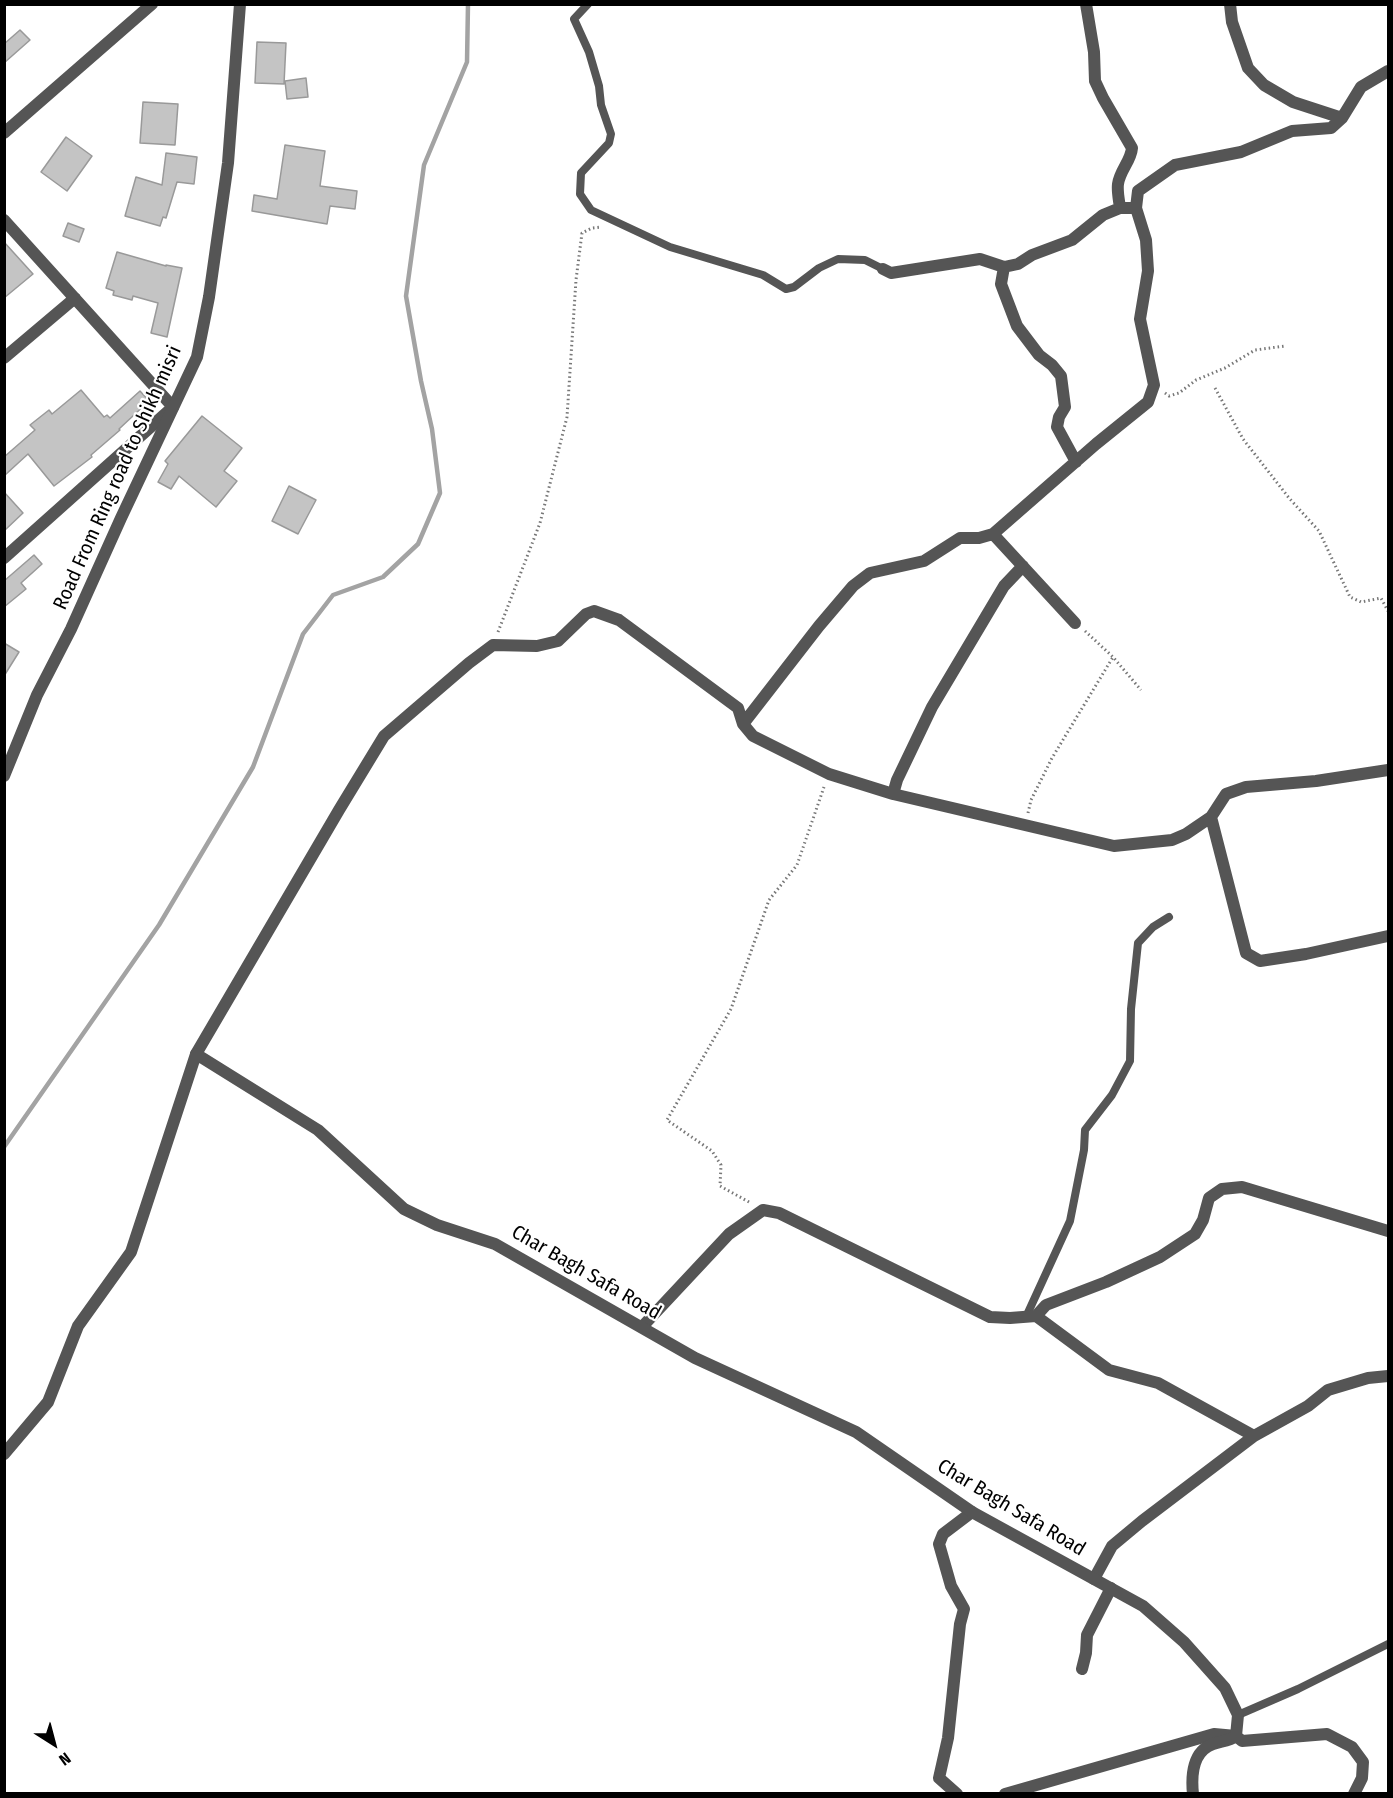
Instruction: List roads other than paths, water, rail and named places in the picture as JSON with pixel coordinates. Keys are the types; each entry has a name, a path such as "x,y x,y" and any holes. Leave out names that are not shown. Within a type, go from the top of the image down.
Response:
{"street":[{"path":"4,133 152,4"},
{"name":"Road From Ring road to Shikh misri","path":"4,776 38,695 197,357 209,297 228,164 240,4"},
{"path":"1086,4 1094,52 1095,81 1132,148 1132,155 1118,183 1120,208"},
{"path":"1230,4 1232,22 1248,68 1264,85 1293,102 1342,118"},
{"path":"743,724 853,586 870,573 924,561 960,537 979,538 993,534 1148,402 1154,385 1140,319 1148,271 1146,240 1136,208 1138,191 1175,165 1241,152 1292,131 1331,128 1342,118 1361,87 1389,72"},
{"path":"883,270 891,273 980,259 1004,267 1018,264 1032,255 1072,240 1103,215 1120,208 1136,208"},
{"path":"4,219 173,407 4,558"},
{"path":"1004,267 1001,284 1017,326 1039,355 1053,365 1060,376 1065,407 1059,417 1057,428 1076,462"},
{"path":"4,358 75,298"},
{"path":"993,534 1075,623"},
{"path":"892,794 932,707 1004,586 1023,567"},
{"path":"4,1454 48,1402 78,1326 131,1252 196,1054 339,810 384,736 493,645 537,646 558,641 586,614 594,611 619,620 738,708 743,724 753,736 829,774 892,794 1114,846 1172,840 1186,834 1211,817 1226,794 1246,787 1316,781 1389,770"},
{"path":"1211,817 1246,953 1260,961 1306,954 1389,936"},
{"name":"Char Bagh Safa Road","path":"196,1054 318,1130 404,1209 437,1226 495,1244 695,1358 856,1432 972,1512 1143,1606 1184,1642 1225,1688 1238,1715"},
{"path":"642,1327 729,1234 763,1210 779,1213 990,1317 1031,1316 1046,1305 1106,1282 1160,1257 1195,1234 1203,1220 1209,1198 1221,1189 1242,1187 1389,1231"},
{"path":"1031,1316 1110,1370 1158,1383 1254,1436"},
{"path":"1094,1579 1112,1546 1254,1436 1308,1406 1328,1390 1368,1378 1389,1376"},
{"path":"957,1794 939,1778 948,1738 960,1624 964,1609 951,1586 939,1544 944,1534 972,1512"},
{"path":"1082,1668 1088,1635 1111,1588"},
{"path":"1236,1736 1238,1715"},
{"path":"1005,1794 1214,1734 1236,1736 1242,1741 1327,1734 1352,1747 1363,1762 1362,1778 1354,1794"},
{"path":"1193,1794 1191,1780 1196,1757 1211,1744 1230,1740 1236,1736"}],"lane":[{"path":"588,4 574,19 589,52 599,86 601,105 611,134 609,143 581,173 580,195 591,210 670,247 763,275 786,289 794,287 819,268 838,259 865,260 883,270"},
{"path":"1031,1316 1070,1221 1084,1150 1085,1130 1112,1095 1130,1061 1131,1009 1138,943 1153,927 1169,917"},
{"path":"1238,1715 1298,1689 1389,1644"}],"waterway":[{"path":"4,1147 159,925 253,767 303,634 333,595 383,577 418,544 440,493 432,429 406,296 424,165 467,62 468,4"}]}
